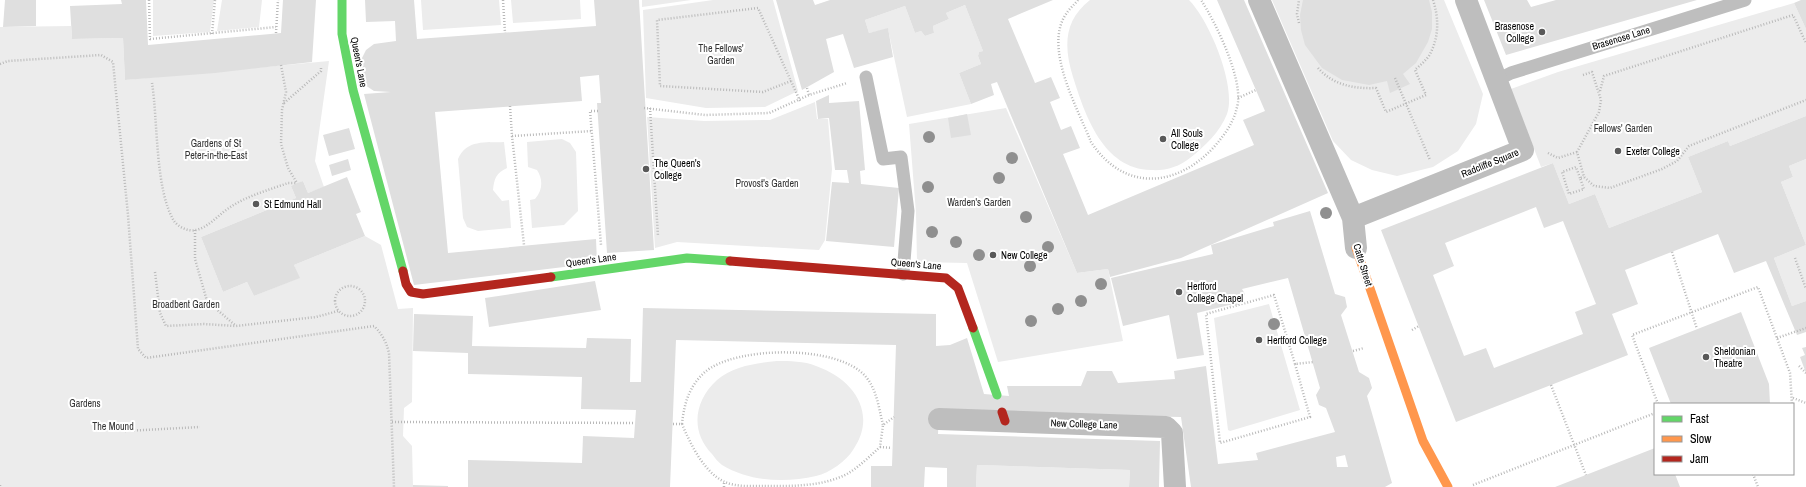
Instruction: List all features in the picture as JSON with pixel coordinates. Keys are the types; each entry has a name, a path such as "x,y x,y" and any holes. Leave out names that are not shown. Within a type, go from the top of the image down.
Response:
{"street":[{"name":"Queen's Lane","path":"342,0 342,34 353,90 406,284 412,292 423,294 687,258 946,278 958,288 997,395"},
{"name":"Catte Street","path":"1259,0 1353,218 1356,248 1423,441 1448,487"},
{"name":"Radcliffe Square","path":"1353,218 1523,150 1466,0"},
{"name":"New College Lane","path":"939,419 1004,417 1166,427 1172,433 1176,487"}],"lane":[{"name":"Brasenose Lane","path":"1497,80 1511,73 1745,0"},
{"path":"866,77 883,159 901,157 908,211 903,274"}],"path":[{"path":"150,0 150,39 276,28"},
{"path":"212,34 215,0"},
{"path":"276,33 278,0"},
{"path":"503,0 505,33"},
{"path":"1078,0 1065,15 1058,36 1059,54 1062,70 1091,142 1096,150 1116,167 1132,177 1156,179 1186,170 1207,154 1226,134 1234,118 1238,98 1236,82 1228,56 1218,32 1201,0"},
{"path":"1299,0 1297,14 1299,25"},
{"path":"1316,65 1321,71 1342,85 1361,89 1376,88 1386,112 1426,95 1415,70 1429,56 1438,30 1437,12 1432,0"},
{"path":"791,81 763,92 660,86 657,20 758,8 791,81 800,101"},
{"path":"1600,91 1604,76 1793,15 1806,43"},
{"path":"0,64 8,61 101,55 113,62 128,215 138,349 146,358 374,326 381,332 389,353 394,487"},
{"path":"284,103 321,71 321,61"},
{"path":"152,83 158,157 167,205 175,222 183,228 195,230 208,225 229,207 288,183 297,183 288,168 281,144 282,110 286,92 281,65"},
{"path":"1542,151 1558,158 1577,152 1599,112 1601,100 1600,91 1592,72 1577,76"},
{"path":"644,108 705,115 770,113 800,101 809,95 866,77"},
{"path":"1395,78 1433,168"},
{"path":"806,88 809,95"},
{"path":"1238,98 1256,90"},
{"path":"1577,152 1584,177 1594,186 1610,188 1662,169 1677,161 1689,146 1806,100"},
{"path":"510,106 524,245"},
{"path":"650,108 658,241"},
{"path":"598,111 590,111 602,251"},
{"path":"512,136 592,131"},
{"path":"1576,167 1580,178 1584,189 1569,194 1562,172 1576,167"},
{"path":"1580,178 1584,177"},
{"path":"195,230 195,259 207,301 236,326"},
{"path":"1672,252 1697,329"},
{"path":"1795,258 1806,289"},
{"path":"155,272 160,313 166,326 204,324 236,326 316,317 338,311 342,314 352,316 361,312 365,303 365,298 360,289 350,286 340,288 334,302 338,311"},
{"path":"1658,403 1632,335 1758,287 1790,373 1792,403"},
{"path":"1274,295 1295,364 1310,417 1220,443 1206,314 1274,295"},
{"path":"1777,338 1806,328"},
{"path":"768,352 819,356 847,362 866,376 876,395 883,425 880,447 847,474 815,485 796,486 743,485 724,482 707,467 692,446 682,424 684,404 693,387 705,372 727,359 768,352"},
{"path":"1295,364 1312,362"},
{"path":"1799,366 1806,373"},
{"path":"1551,385 1586,475"},
{"path":"1793,398 1806,403"},
{"path":"1475,484 1654,413"},
{"path":"883,425 894,417"},
{"path":"392,422 635,424"},
{"path":"673,424 682,424"},
{"path":"125,431 200,427"},
{"path":"880,447 892,448"},
{"path":"1753,475 1758,487"},
{"path":"724,482 724,487"}],"green space":[{"path":"153,0 214,0 210,32 153,36"},
{"path":"222,0 262,0 259,27 217,31"},
{"path":"421,0 499,0 501,25 423,30"},
{"path":"511,0 580,0 581,19 513,23"},
{"path":"642,0 691,0 642,7"},
{"name":"The Fellows' Garden","path":"713,0 773,0 798,91 765,107 706,108 646,98 643,10"},
{"path":"1090,0 1189,0 1205,22 1225,71 1229,102 1227,114 1212,138 1201,149 1181,164 1172,168 1161,170 1134,167 1120,160 1108,150 1090,123 1073,77 1067,45 1070,26 1081,8"},
{"path":"1272,0 1444,0 1483,94 1476,124 1458,151 1433,167 1397,176 1372,170 1351,160 1333,141"},
{"name":"Fellows' Garden","path":"1794,3 1806,29 1806,116 1730,146 1728,141 1688,157 1702,192 1609,228 1595,194 1569,204 1553,163 1541,167 1511,89 1558,72"},
{"path":"965,5 983,51 979,52 978,56 981,64 959,73 971,104 907,117 888,29 869,33 865,20 905,6 915,33 921,31 925,36 934,33 933,26 949,19 946,13"},
{"name":"Gardens","path":"71,26 72,39 123,38 125,80 329,61 315,161 324,187 308,193 303,181 291,186 296,198 201,237 223,292 247,282 254,296 299,278 294,265 365,236 381,245 398,309 413,308 412,402 404,408 403,436 412,446 413,487 0,487 0,27"},
{"name":"Provost's Garden","path":"815,102 817,119 828,119 832,169 825,240 819,250 677,242 655,248 647,117 704,121 770,120"},
{"name":"Warden's Garden","path":"1006,108 1077,273 1108,269 1123,341 998,362 967,263 917,262 916,213 909,124"},
{"path":"562,139 570,143 576,152 578,211 564,225 532,228 530,200 535,199 538,196 541,188 541,181 537,170 528,167 527,142"},
{"path":"504,142 507,168 500,172 496,177 493,190 502,201 509,200 511,228 478,231 467,227 463,218 458,159 466,148 477,143"},
{"path":"1806,159 1806,245 1781,182 1793,177 1789,166"},
{"path":"1806,245 1806,301 1792,306 1774,258"},
{"path":"1269,304 1300,410 1230,431 1228,430 1214,318"},
{"path":"777,361 807,363 830,372 851,389 858,399 862,411 863,424 860,437 853,450 837,466 816,476 793,480 768,480 744,475 722,465 705,445 700,436 698,416 703,397 717,380 730,371 738,368 753,364"},
{"path":"977,465 1130,470 1129,487 976,487"}],"building":[{"path":"5,0 36,0 36,26 3,27"},
{"path":"121,0 146,0 148,45 281,33 283,0 316,0 312,62 215,73 125,80 123,38 72,39 70,6 122,4"},
{"path":"365,0 414,0 417,39 596,26 594,0 639,0 654,250 607,253 597,103 601,103 599,75 580,77 582,101 435,112 448,253 596,239 597,263 414,285 364,94 391,92 374,91 365,85 360,76 358,66 366,50 374,44 396,41 395,21 366,22"},
{"path":"776,0 813,0 815,5 830,0 1053,0 1008,19 1035,83 1051,77 1060,98 1050,102 1061,130 1071,126 1080,148 1063,154 1088,215 1254,145 1243,120 1265,111 1217,0 1244,0 1328,193 1181,258 1110,277 1108,269 1077,273 997,82 991,84 994,95 971,104 959,73 981,64 978,56 979,52 983,51 965,5 946,13 949,19 933,26 934,33 925,36 921,31 915,33 905,6 865,20 869,33 888,28 893,57 854,68 843,34 826,39 834,72 802,90"},
{"path":"1303,0 1429,0 1432,12 1432,29 1428,42 1416,63 1403,74 1410,84 1390,93 1387,81 1369,85 1342,80 1322,68 1305,45 1301,30 1300,15"},
{"name":"Brasenose College","path":"1484,0 1527,0 1531,7 1556,0 1697,0 1506,55"},
{"path":"1801,0 1806,0 1806,29 1794,3"},
{"path":"829,95 829,103 859,101 865,170 860,171 861,184 899,188 894,247 826,241 832,182 849,183 847,170 835,170 829,118 818,119 816,101"},
{"path":"967,114 971,135 951,138 948,118"},
{"path":"1806,116 1806,159 1789,166 1793,177 1781,182 1806,245 1774,258 1792,306 1806,301 1806,332 1797,335 1766,261 1734,273 1718,234 1625,270 1638,304 1612,314 1628,355 1456,422 1381,230 1553,163 1569,204 1595,194 1609,228 1702,192 1688,157 1728,141 1730,146","holes":["1536,207 1544,228 1563,221 1596,304 1575,312 1583,334 1494,368 1486,348 1464,356 1433,275 1454,266 1445,243"]},
{"path":"349,128 355,149 329,156 323,135"},
{"path":"348,159 351,170 332,176 329,165"},
{"path":"347,177 361,212 356,214 365,236 294,265 300,278 254,296 247,282 223,292 201,237 296,198 291,186 297,183 303,181 308,193"},
{"path":"1310,211 1335,294 1345,297 1347,307 1341,315 1359,372 1369,378 1372,388 1367,396 1392,483 1385,487 1191,487 1181,417 1033,414 939,410 938,434 1160,441 1159,487 1129,487 1130,470 977,465 976,487 947,487 947,468 925,467 924,487 871,487 871,466 892,466 896,345 676,340 670,487 468,487 468,460 582,463 583,436 634,438 636,410 581,409 582,377 468,374 468,353 413,351 414,314 473,316 472,346 586,348 587,338 631,339 630,382 641,382 643,308 936,314 936,346 950,345 967,338 984,394 1009,396 1007,386 1081,386 1087,371 1112,371 1118,383 1175,379 1174,371 1206,366 1218,464 1258,460 1256,453 1335,432 1326,408 1319,405 1316,395 1320,388 1288,278 1242,289 1245,294 1240,304 1233,306 1229,305 1197,313 1204,355 1177,359 1169,315 1123,326 1111,278 1213,254 1211,245 1274,226 1273,222","holes":["1345,455 1348,467 1337,467 1336,457"]},
{"path":"595,281 601,310 489,327 485,298"},
{"name":"Sheldonian Theatre","path":"1741,312 1769,384 1770,403 1671,403 1649,348"},
{"path":"1806,347 1806,373 1800,357 1805,355 1802,348"},
{"path":"1654,448 1654,475 1675,475 1680,487 1555,487"},
{"path":"413,485 448,486 448,487 413,487"}],"traffic: fast":[{"path":"342,0 342,34 353,90 403,271"},
{"path":"551,277 687,258 730,261"},
{"path":"973,328 997,395"}],"traffic: slow":[{"path":"1356,248 1423,441 1448,487"}],"traffic: jam":[{"path":"730,261 946,278 958,288 973,328"},
{"path":"403,271 406,284 411,292 423,294 551,277"},
{"path":"1002,412 1005,421"}],"place":[{"name":"Brasenose College","path":"1542,32"},
{"name":"All Souls College","path":"1163,139"},
{"name":"Exeter College","path":"1618,151"},
{"name":"The Queen's College","path":"646,169"},
{"name":"St Edmund Hall","path":"256,204"},
{"name":"New College","path":"993,255"},
{"name":"Hertford College Chapel","path":"1179,292"},
{"name":"Hertford College","path":"1259,340"},
{"name":"Sheldonian Theatre","path":"1706,357"}],"park label":[{"name":"Gardens of St Peter-in-the-East","path":"216,148"},
{"name":"Broadbent Garden","path":"186,304"},
{"name":"The Mound","path":"113,426"}]}
